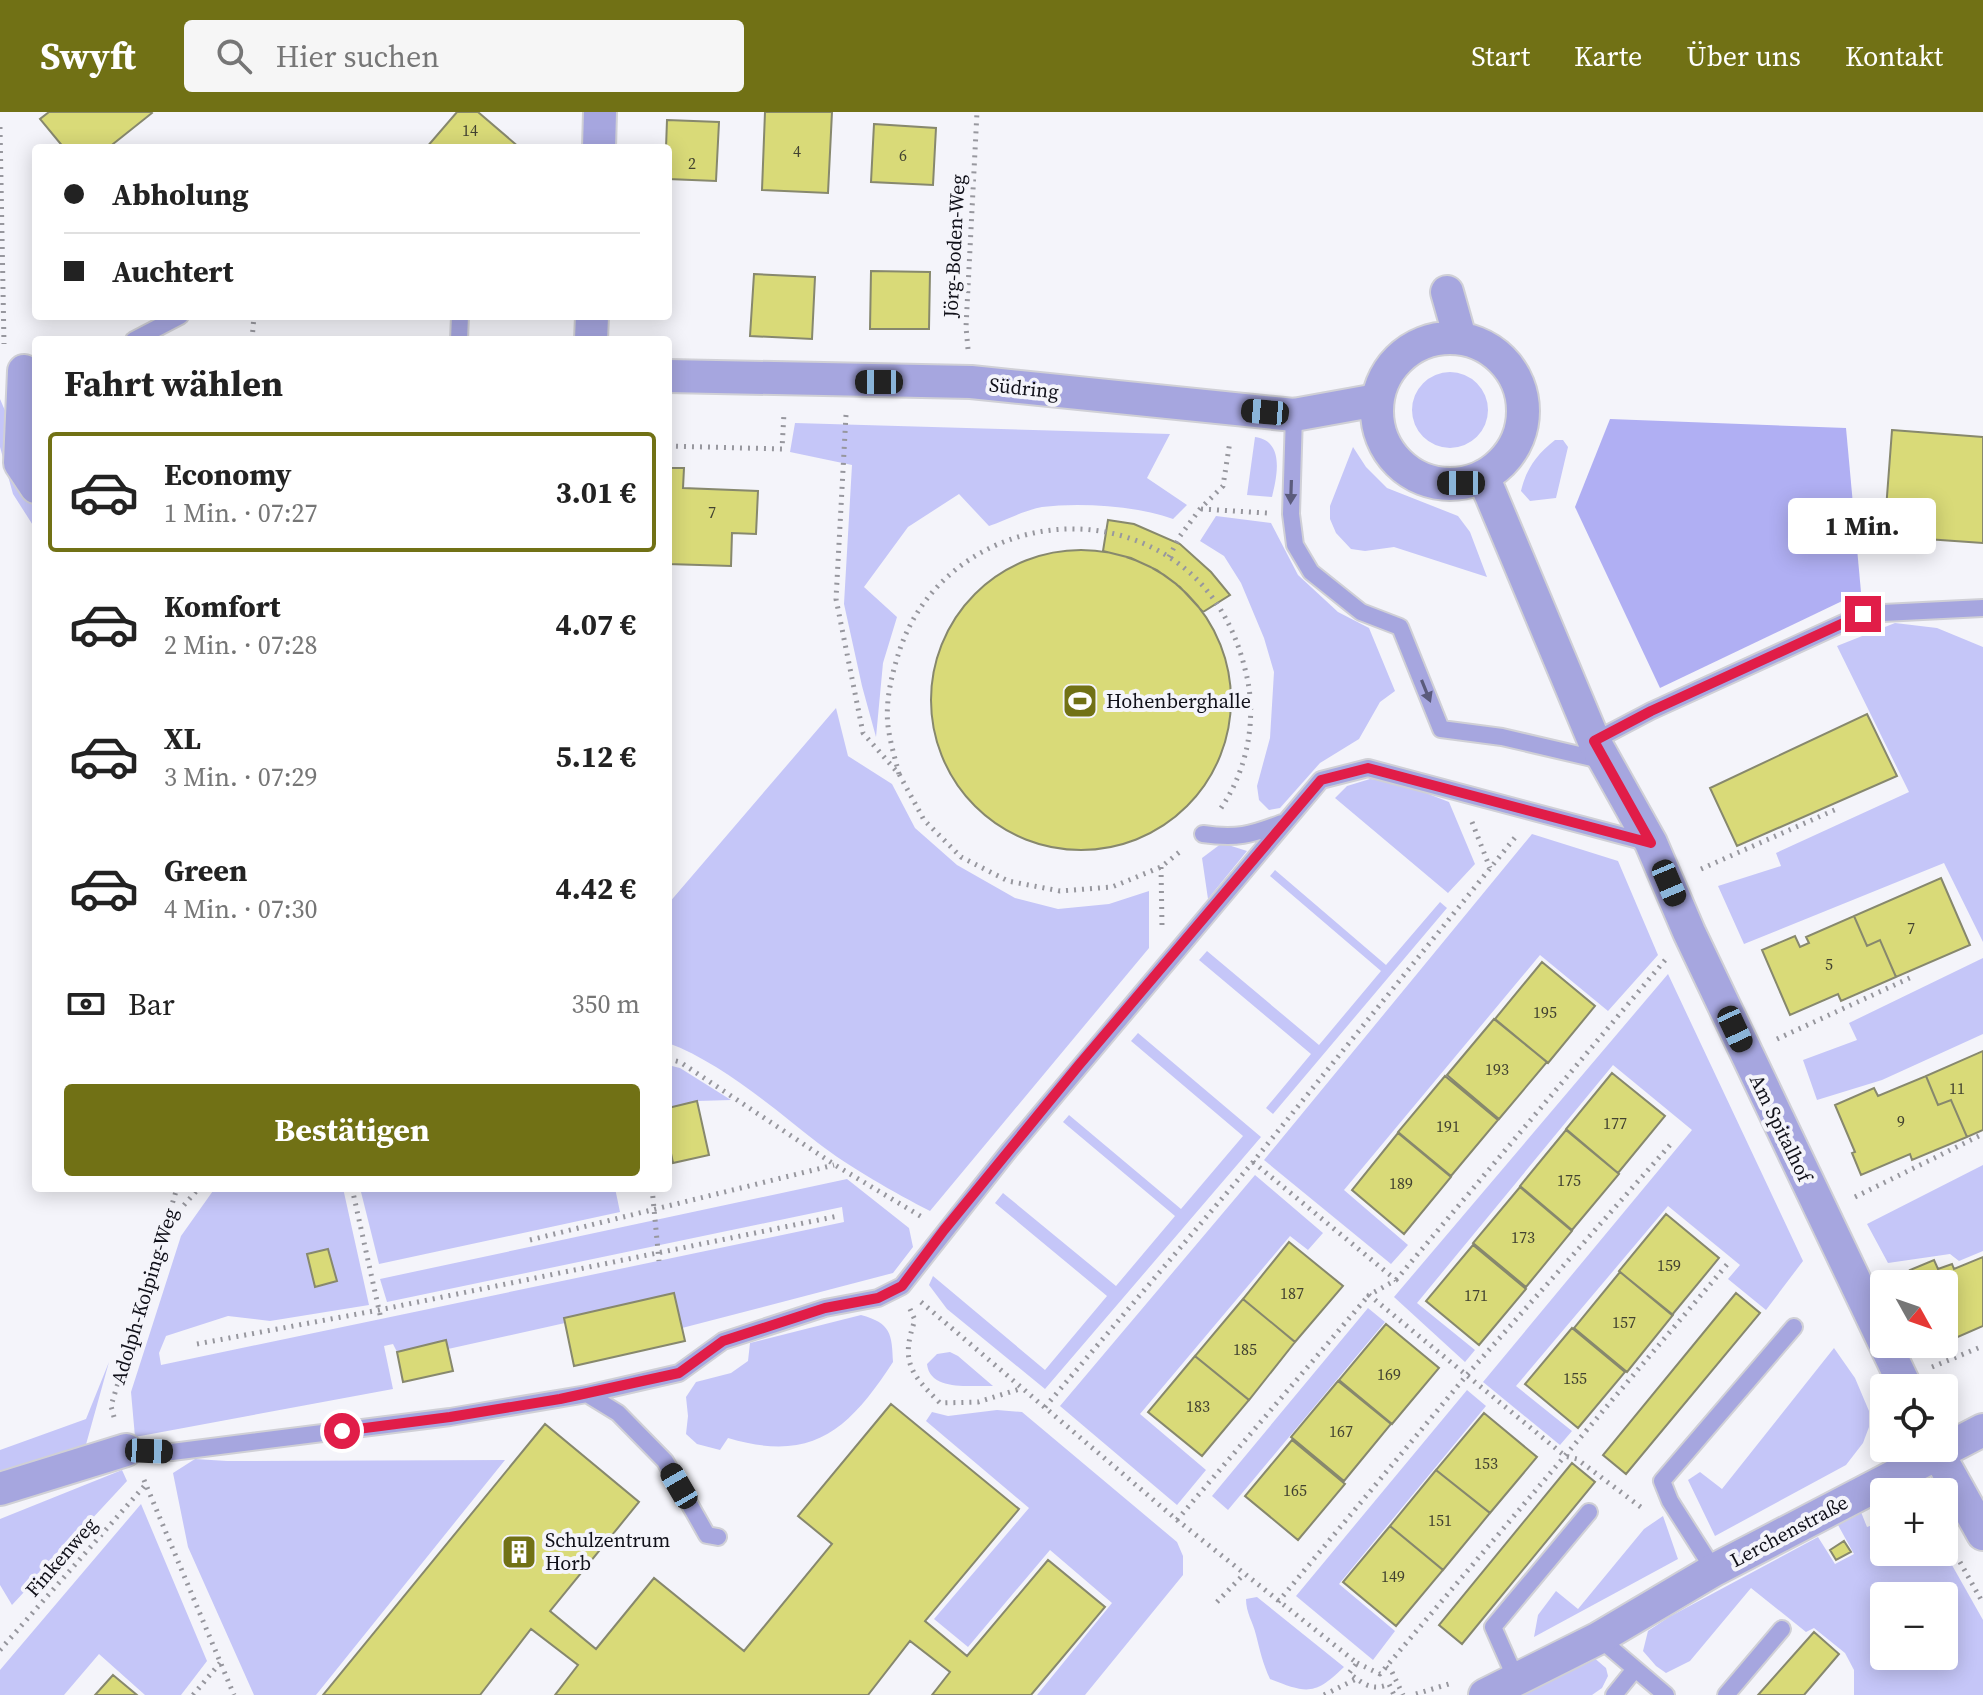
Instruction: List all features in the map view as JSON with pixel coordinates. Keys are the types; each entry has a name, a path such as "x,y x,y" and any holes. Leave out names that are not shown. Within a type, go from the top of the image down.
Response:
{"street":[{"path":"599,144 600,112"},
{"path":"1447,292 1460,338"},
{"path":"1437,338 1460,338 1482,344 1500,357 1514,375 1522,397 1523,419 1516,442 1502,462 1483,476 1461,483 1438,484 1416,476 1398,463 1384,445 1377,423 1377,400 1384,378 1397,360 1416,346 1437,338"},
{"path":"16,370 20,463 32,481"},
{"name":"Südring","path":"672,376 848,382 971,382 1294,415 1377,400"},
{"name":"Am Spitalhof","path":"1483,476 1600,751 1651,843 1689,932 1870,1314"},
{"name":"Lerchenstraße","path":"1958,1441 1983,1430"},
{"path":"0,1489 126,1450"},
{"name":"Lerchenstraße","path":"1485,1695 1599,1638 1714,1570 1914,1462"},
{"path":"1943,1462 1983,1534"}],"lane":[{"path":"142,336 172,320"},
{"path":"1294,415 1291,514 1295,545 1311,572 1361,612 1400,627 1441,729 1600,751 1651,711 1863,614 1983,608"},
{"path":"126,1450 172,1452 259,1442 450,1417 587,1394 679,1373 723,1341 825,1308 878,1298 902,1286 1079,1065 1321,780 1368,768 1651,843"},
{"path":"1203,834 1230,838 1257,833 1286,822"},
{"path":"1714,1570 1670,1501 1662,1481 1794,1327"},
{"path":"587,1394 618,1413 665,1461 707,1535 718,1537"},
{"path":"1516,1679 1493,1627 1589,1512"},
{"path":"1726,1695 1782,1629"},
{"path":"1599,1638 1666,1695"},
{"path":"1614,1695 1635,1669"}],"path":[{"name":"Jörg-Boden-Weg","path":"971,382 966,327 977,112"},
{"path":"0,127 16,370"},
{"path":"672,446 782,449 786,378"},
{"path":"848,382 836,599 863,733 899,774 924,820 961,857 1008,881 1060,891 1112,887 1161,867 1203,834 1233,790 1249,740 1250,687 1237,636 1209,591 1169,557 1120,535 1070,528 1021,534 975,554 936,586 907,627 891,675 888,725 899,774"},
{"path":"1169,557 1200,509 1223,486 1236,409"},
{"path":"1200,509 1291,514"},
{"path":"1459,792 1490,868"},
{"path":"1669,883 1839,808"},
{"path":"1045,1407 1253,1162 1535,812"},
{"path":"1177,1520 1369,1295 1396,1280 1689,932"},
{"path":"1746,1053 1914,976"},
{"path":"672,1060 680,1062 835,1165 944,1230"},
{"path":"1822,1213 1983,1134"},
{"path":"1278,1602 1466,1376 1670,1145"},
{"path":"1253,1162 1396,1280"},
{"path":"530,1240 835,1165"},
{"name":"Adolph-Kolping-Weg","path":"126,1450 111,1406 176,1192"},
{"path":"167,1224 195,1192"},
{"path":"353,1192 381,1319"},
{"path":"653,1192 659,1261"},
{"path":"197,1344 838,1216"},
{"path":"902,1286 1278,1602 1357,1663 1380,1674 1730,1261"},
{"path":"902,1286 915,1320 907,1342 909,1369 940,1403 978,1402 1023,1388"},
{"path":"1369,1295 1565,1456 1577,1459 1648,1513 1670,1501"},
{"path":"1925,1374 1983,1346"},
{"path":"126,1450 146,1484 234,1695"},
{"name":"Finkenweg","path":"0,1650 146,1484"},
{"path":"1958,1557 1983,1603"},
{"path":"1217,1602 1244,1574"},
{"path":"193,1695 220,1663"},
{"path":"1357,1663 1349,1673 1365,1686 1381,1688 1389,1684 1394,1695"},
{"path":"1386,1667 1392,1672 1403,1695"},
{"path":"1324,1695 1356,1679"}],"shaded area":[{"path":"1450,372 1465,375 1477,383 1485,395 1488,410 1485,425 1477,437 1465,445 1450,448 1435,445 1423,437 1415,425 1412,410 1415,395 1423,383 1435,375"},
{"path":"0,399 6,413 21,488 32,504 32,524 13,494 0,447"},
{"path":"1610,419 1846,428 1861,592 1660,688 1575,507"},
{"path":"795,423 1170,434 1147,478 1187,505 1173,519 1109,506 1042,507 989,526 959,494 908,527 864,587 897,617 883,663 876,737 844,604 852,465 790,452"},
{"path":"1255,437 1265,440 1275,452 1277,470 1272,497 1247,495"},
{"path":"1555,440 1563,440 1568,447 1556,498 1530,501 1521,491 1526,476 1538,456"},
{"path":"1353,447 1366,467 1387,488 1458,516 1470,532 1487,577 1394,547 1365,551 1351,549 1336,533 1330,519 1330,506"},
{"path":"1216,516 1271,523 1298,575 1338,612 1369,628 1395,691 1380,702 1359,739 1320,763 1280,808 1269,810 1259,800 1257,786 1270,738 1274,672 1264,638 1241,583 1224,556 1200,541"},
{"path":"1895,623 1937,628 1983,647 1983,942 1944,863 1744,944 1718,886 1781,866 1776,853 1909,792 1837,646"},
{"path":"836,708 848,756 892,784 915,828 957,865 1015,898 1058,909 1109,904 1149,891 1149,948 930,1211 844,1161 727,1074 672,1045 672,899"},
{"path":"1370,779 1395,781 1449,802 1475,864 1448,893 1335,798 1347,786"},
{"path":"1532,834 1618,861 1658,955 1608,1011 1540,955 1344,1190 1408,1245 1391,1264 1264,1160"},
{"path":"1222,843 1247,851 1208,899 1202,858"},
{"path":"1275,870 1386,965 1440,902 1447,908 1273,1114 1266,1108 1311,1054 1199,960 1207,951 1319,1045 1381,971 1270,876"},
{"path":"1983,958 1983,1034 1882,1080 1817,1100 1803,1060 1857,1040 1849,1023"},
{"path":"1668,974 1803,1261 1766,1310 1728,1279 1740,1265 1668,1206 1516,1386 1572,1431 1560,1445 1483,1382 1692,1130 1613,1065 1417,1303 1475,1350 1465,1362 1394,1297"},
{"path":"1138,1033 1261,1137 1045,1389 947,1309 929,1285 933,1276 1045,1370 1107,1296 995,1203 1003,1193 1116,1286 1175,1216 1063,1122 1069,1115 1181,1209 1243,1136 1131,1041"},
{"path":"672,1066 731,1100 697,1101 672,1107"},
{"path":"1983,1165 1983,1251 1959,1261 1950,1254 1888,1263 1867,1224"},
{"path":"1255,1175 1323,1233 1308,1250 1290,1236 1140,1414 1206,1470 1177,1505 1060,1406"},
{"path":"847,1179 909,1228 913,1247 893,1273 682,1328 674,1293 564,1318 565,1323 448,1349 446,1341 397,1352 393,1344 384,1346 393,1389 135,1437 131,1392 181,1236 212,1192 344,1192 369,1305 270,1321 228,1316 166,1336 159,1353 161,1365 844,1222 842,1207 387,1302 380,1279"},
{"path":"361,1192 616,1192 620,1212 379,1264"},
{"path":"1368,1308 1385,1322 1228,1510 1212,1496"},
{"path":"861,1315 879,1322 888,1331 893,1362 843,1423 805,1443 783,1446 757,1445 728,1438 720,1450 697,1444 686,1434 686,1397 696,1382 731,1373 748,1361 750,1343"},
{"path":"1834,1348 1855,1378 1869,1411 1869,1427 1863,1443 1846,1465 1715,1536 1688,1480 1700,1472 1722,1489"},
{"path":"950,1352 993,1386 953,1385 936,1379 927,1364 937,1354"},
{"path":"109,1362 85,1448 0,1471 0,1450 86,1419"},
{"path":"1467,1390 1486,1406 1339,1584 1395,1631 1373,1660 1296,1596"},
{"path":"997,1410 1022,1412 1177,1542 1183,1556 1183,1575 1085,1695 1037,1695 1112,1603 1050,1550 968,1647 934,1619 1029,1508 926,1421 932,1412 948,1416"},
{"path":"195,1459 505,1460 316,1695 254,1695 188,1547 173,1473"},
{"path":"122,1470 127,1481 12,1605 0,1585 0,1519"},
{"path":"141,1504 207,1661 181,1695 145,1695 99,1654 64,1695 0,1695 0,1670"},
{"path":"1861,1512 1867,1527 1870,1526 1870,1566 1952,1566 1983,1620 1983,1695 1854,1695 1854,1670 1845,1653 1814,1628 1806,1632 1751,1588 1690,1661 1666,1673 1643,1651 1648,1631 1669,1617 1818,1537 1835,1564 1854,1554 1838,1525"},
{"path":"1663,1516 1678,1559 1534,1637 1538,1615 1556,1591 1578,1609 1644,1529"},
{"path":"1257,1597 1344,1667 1326,1683 1310,1689 1270,1679 1246,1604 1246,1599"},
{"path":"1592,1656 1606,1668 1608,1676 1602,1688 1592,1695 1522,1695"}],"building":[{"path":"49,112 152,113 113,144 61,144 40,119"},
{"path":"457,112 478,112 515,144 429,144"},
{"path":"765,112 832,112 828,193 762,190"},
{"path":"667,120 719,122 716,181 672,179 672,144 666,144"},
{"path":"874,124 936,128 933,185 871,182"},
{"path":"871,271 930,272 929,329 870,329"},
{"path":"754,274 815,277 812,339 750,336"},
{"path":"1892,430 1983,437 1983,543 1884,536"},
{"path":"672,468 684,468 683,488 758,491 756,534 732,533 731,566 672,564"},
{"path":"1108,520 1134,524 1180,544 1211,572 1230,595 1203,612 1180,587 1157,570 1131,558 1103,551"},
{"name":"Hohenberghalle","path":"1081,550 1110,553 1138,562 1164,575 1187,594 1206,617 1219,643 1228,671 1231,700 1228,729 1219,757 1206,783 1187,806 1164,825 1138,838 1110,847 1081,850 1052,847 1024,838 998,825 975,806 956,783 943,757 934,729 931,700 934,671 943,643 956,617 975,594 998,575 1024,562 1052,553"},
{"path":"1867,714 1897,776 1737,846 1710,788"},
{"path":"1941,878 1970,945 1896,977 1880,940 1867,946 1854,916"},
{"path":"1854,916 1867,946 1880,940 1896,977 1841,1001 1838,994 1790,1015 1762,950 1795,936 1800,947 1809,943 1806,937"},
{"path":"1542,962 1595,1006 1548,1063 1495,1019"},
{"path":"1494,1019 1547,1062 1499,1119 1447,1075"},
{"path":"1983,1051 1983,1130 1967,1137 1951,1100 1938,1105 1926,1076"},
{"path":"1612,1073 1665,1116 1618,1173 1566,1129"},
{"path":"1445,1076 1498,1120 1451,1176 1398,1132"},
{"path":"1926,1076 1938,1105 1951,1100 1967,1137 1912,1160 1910,1154 1861,1175 1835,1105 1874,1088 1878,1096"},
{"path":"697,1101 709,1155 673,1163 672,1107"},
{"path":"1566,1130 1619,1174 1572,1230 1520,1186"},
{"path":"1398,1133 1451,1177 1404,1234 1352,1190"},
{"path":"1520,1187 1572,1231 1526,1287 1473,1243"},
{"path":"1666,1214 1719,1258 1672,1315 1619,1271"},
{"path":"1289,1242 1343,1286 1295,1342 1243,1299"},
{"path":"1473,1245 1526,1289 1479,1345 1426,1301"},
{"path":"328,1249 337,1281 315,1287 307,1254"},
{"path":"1983,1257 1983,1326 1958,1337 1958,1270 1910,1270 1934,1260 1938,1269 1952,1264 1954,1269"},
{"path":"1620,1272 1673,1315 1627,1372 1574,1328"},
{"path":"674,1293 685,1341 574,1366 564,1318"},
{"path":"1736,1293 1760,1313 1626,1474 1603,1455"},
{"path":"1243,1299 1295,1342 1249,1400 1195,1356"},
{"path":"1386,1324 1439,1368 1392,1424 1339,1380"},
{"path":"1572,1328 1625,1372 1578,1428 1525,1384"},
{"path":"446,1340 453,1371 403,1382 397,1352"},
{"path":"1195,1356 1249,1400 1202,1456 1148,1412"},
{"path":"1338,1381 1391,1424 1344,1481 1291,1437"},
{"name":"Schulzentrum Horb","path":"891,1404 1019,1509 925,1621 967,1656 1048,1560 1105,1607 1031,1695 932,1695 950,1672 910,1641 868,1695 555,1695 578,1665 531,1629 480,1695 323,1695 545,1424 639,1502 550,1611 596,1649 654,1578 744,1651 832,1544 798,1516"},
{"path":"1484,1413 1537,1457 1490,1513 1436,1470"},
{"path":"1292,1440 1345,1484 1298,1540 1245,1496"},
{"path":"1572,1463 1595,1482 1462,1644 1439,1625"},
{"path":"1436,1470 1490,1513 1443,1570 1390,1526"},
{"path":"1390,1526 1443,1570 1396,1626 1343,1582"},
{"path":"1844,1541 1851,1552 1836,1560 1830,1550"},
{"path":"1814,1632 1839,1654 1804,1695 1758,1695"},
{"path":"113,1675 137,1695 95,1695"}],"place":[{"name":"Hohenberghalle","path":"1080,701"},
{"name":"Schulzentrum Horb","path":"519,1552"}],"route":[{"path":"342,1431 560,1399 679,1373 723,1341 825,1308 878,1298 902,1286 1079,1065 1321,780 1368,768 1651,843 1594,741 1651,711 1863,614"}]}
